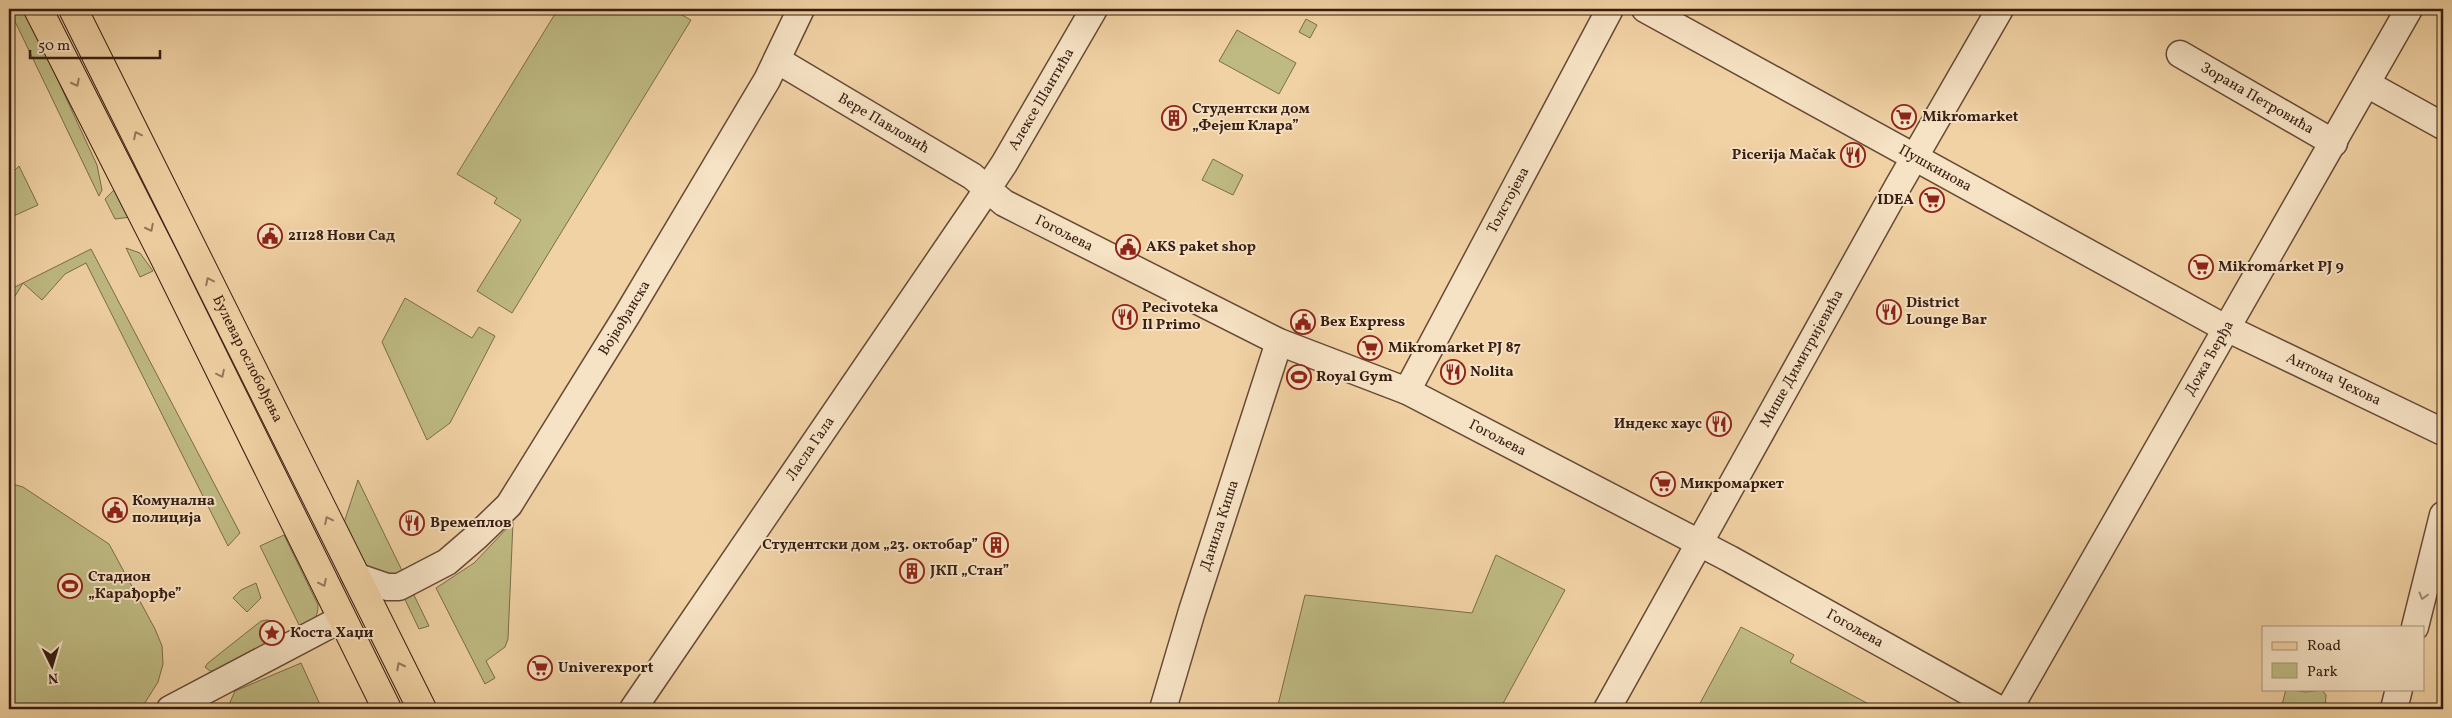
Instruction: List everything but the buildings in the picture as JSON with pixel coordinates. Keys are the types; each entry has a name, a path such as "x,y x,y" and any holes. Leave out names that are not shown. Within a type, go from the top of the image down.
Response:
{"main road":[{"name":"Булевар ослобођења","path":"38,9 164,257 386,709"},
{"name":"Булевар ослобођења","path":"73,9 422,709"}],"street":[{"name":"Војвођанска","path":"399,587 447,562 509,505 632,306 767,80 801,9"},
{"name":"Алексе Шантића","path":"987,189 1094,9"},
{"name":"Толстојева","path":"1407,391 1610,9"},
{"name":"Пушкинова","path":"1645,9 2226,328"},
{"name":"Мише Димитријевића","path":"1607,709 1914,158 2000,9"},
{"name":"Дожа Ђерђа","path":"2009,709 2409,9"},
{"name":"Зорана Петровића","path":"2180,54 2334,143"},
{"name":"Вере Павловић","path":"777,60 972,176 987,189"},
{"path":"2367,84 2443,126"},
{"name":"Гогољева","path":"987,189 1004,203 1279,342 1407,391 1700,543 1999,709"},
{"name":"Ласла Гала","path":"633,709 987,189"},
{"name":"Антона Чехова","path":"2226,328 2443,432"},
{"name":"Данила Киша","path":"1163,709 1192,611 1279,342"},
{"path":"2415,626 2443,515"},
{"path":"355,576 387,587 399,587 387,614 384,634"},
{"path":"170,709 342,619"},
{"path":"2394,709 2399,690"}],"green space":[{"path":"9,9 25,9 97,165 102,190 99,196"},
{"path":"558,9 671,9 691,20 512,313 477,291 521,220 494,203 497,198 457,174"},
{"path":"1306,19 1317,25 1310,38 1299,32"},
{"path":"1237,30 1296,63 1279,94 1219,61"},
{"path":"1213,159 1243,175 1233,195 1202,180"},
{"path":"19,166 38,205 9,218 9,176"},
{"path":"115,189 131,217 115,219 105,199"},
{"path":"126,248 140,253 153,271 140,277"},
{"path":"91,249 240,533 228,546 86,263 65,274 42,300 23,283"},
{"path":"23,283 9,306 9,290"},
{"path":"405,298 472,338 479,327 495,336 450,423 427,440 382,342"},
{"path":"358,480 429,626 419,629 399,587 387,587 338,541"},
{"name":"Стадион „Карађорђе”","path":"9,483 23,487 109,544 155,629 162,646 163,664 158,682 141,709 9,709"},
{"path":"513,522 508,639 505,647 486,661 495,678 485,684 436,588 474,563"},
{"path":"284,535 318,605 314,620 302,631 260,546"},
{"path":"1496,555 1565,590 1500,709 1277,709 1305,595 1472,613"},
{"path":"256,583 261,598 247,612 233,598 241,590"},
{"path":"261,621 273,621 282,639 217,671 210,671 205,667"},
{"path":"1741,627 1794,655 1790,662 1878,709 1697,709"},
{"path":"301,663 322,709 227,709 235,691"},
{"path":"2286,690 2306,692 2322,690 2326,695 2325,709 2281,709"}],"place":[{"name":"Mikromarket","path":"1904,117"},
{"name":"Студентски дом „Фејеш Клара”","path":"1174,118"},
{"name":"Picerija Mačak","path":"1853,155"},
{"name":"IDEA","path":"1932,200"},
{"name":"21128 Нови Сад","path":"270,236"},
{"name":"AKS paket shop","path":"1128,247"},
{"name":"Mikromarket PJ 9","path":"2201,267"},
{"name":"District Lounge Bar","path":"1889,312"},
{"name":"Pecivoteka Il Primo","path":"1125,317"},
{"name":"Bex Express","path":"1303,322"},
{"name":"Mikromarket PJ 87","path":"1370,348"},
{"name":"Nolita","path":"1453,372"},
{"name":"Royal Gym","path":"1299,377"},
{"name":"Индекс хаус","path":"1719,424"},
{"name":"Микромаркет","path":"1663,484"},
{"name":"Комунална полиција","path":"115,510"},
{"name":"Времеплов","path":"412,523"},
{"name":"Студентски дом „23. октобар”","path":"996,545"},
{"name":"ЈКП „Стан”","path":"912,571"},
{"name":"Стадион „Карађорђе”","path":"70,586"},
{"name":"Коста Хаџи","path":"272,633"},
{"name":"Univerexport","path":"540,668"}]}
